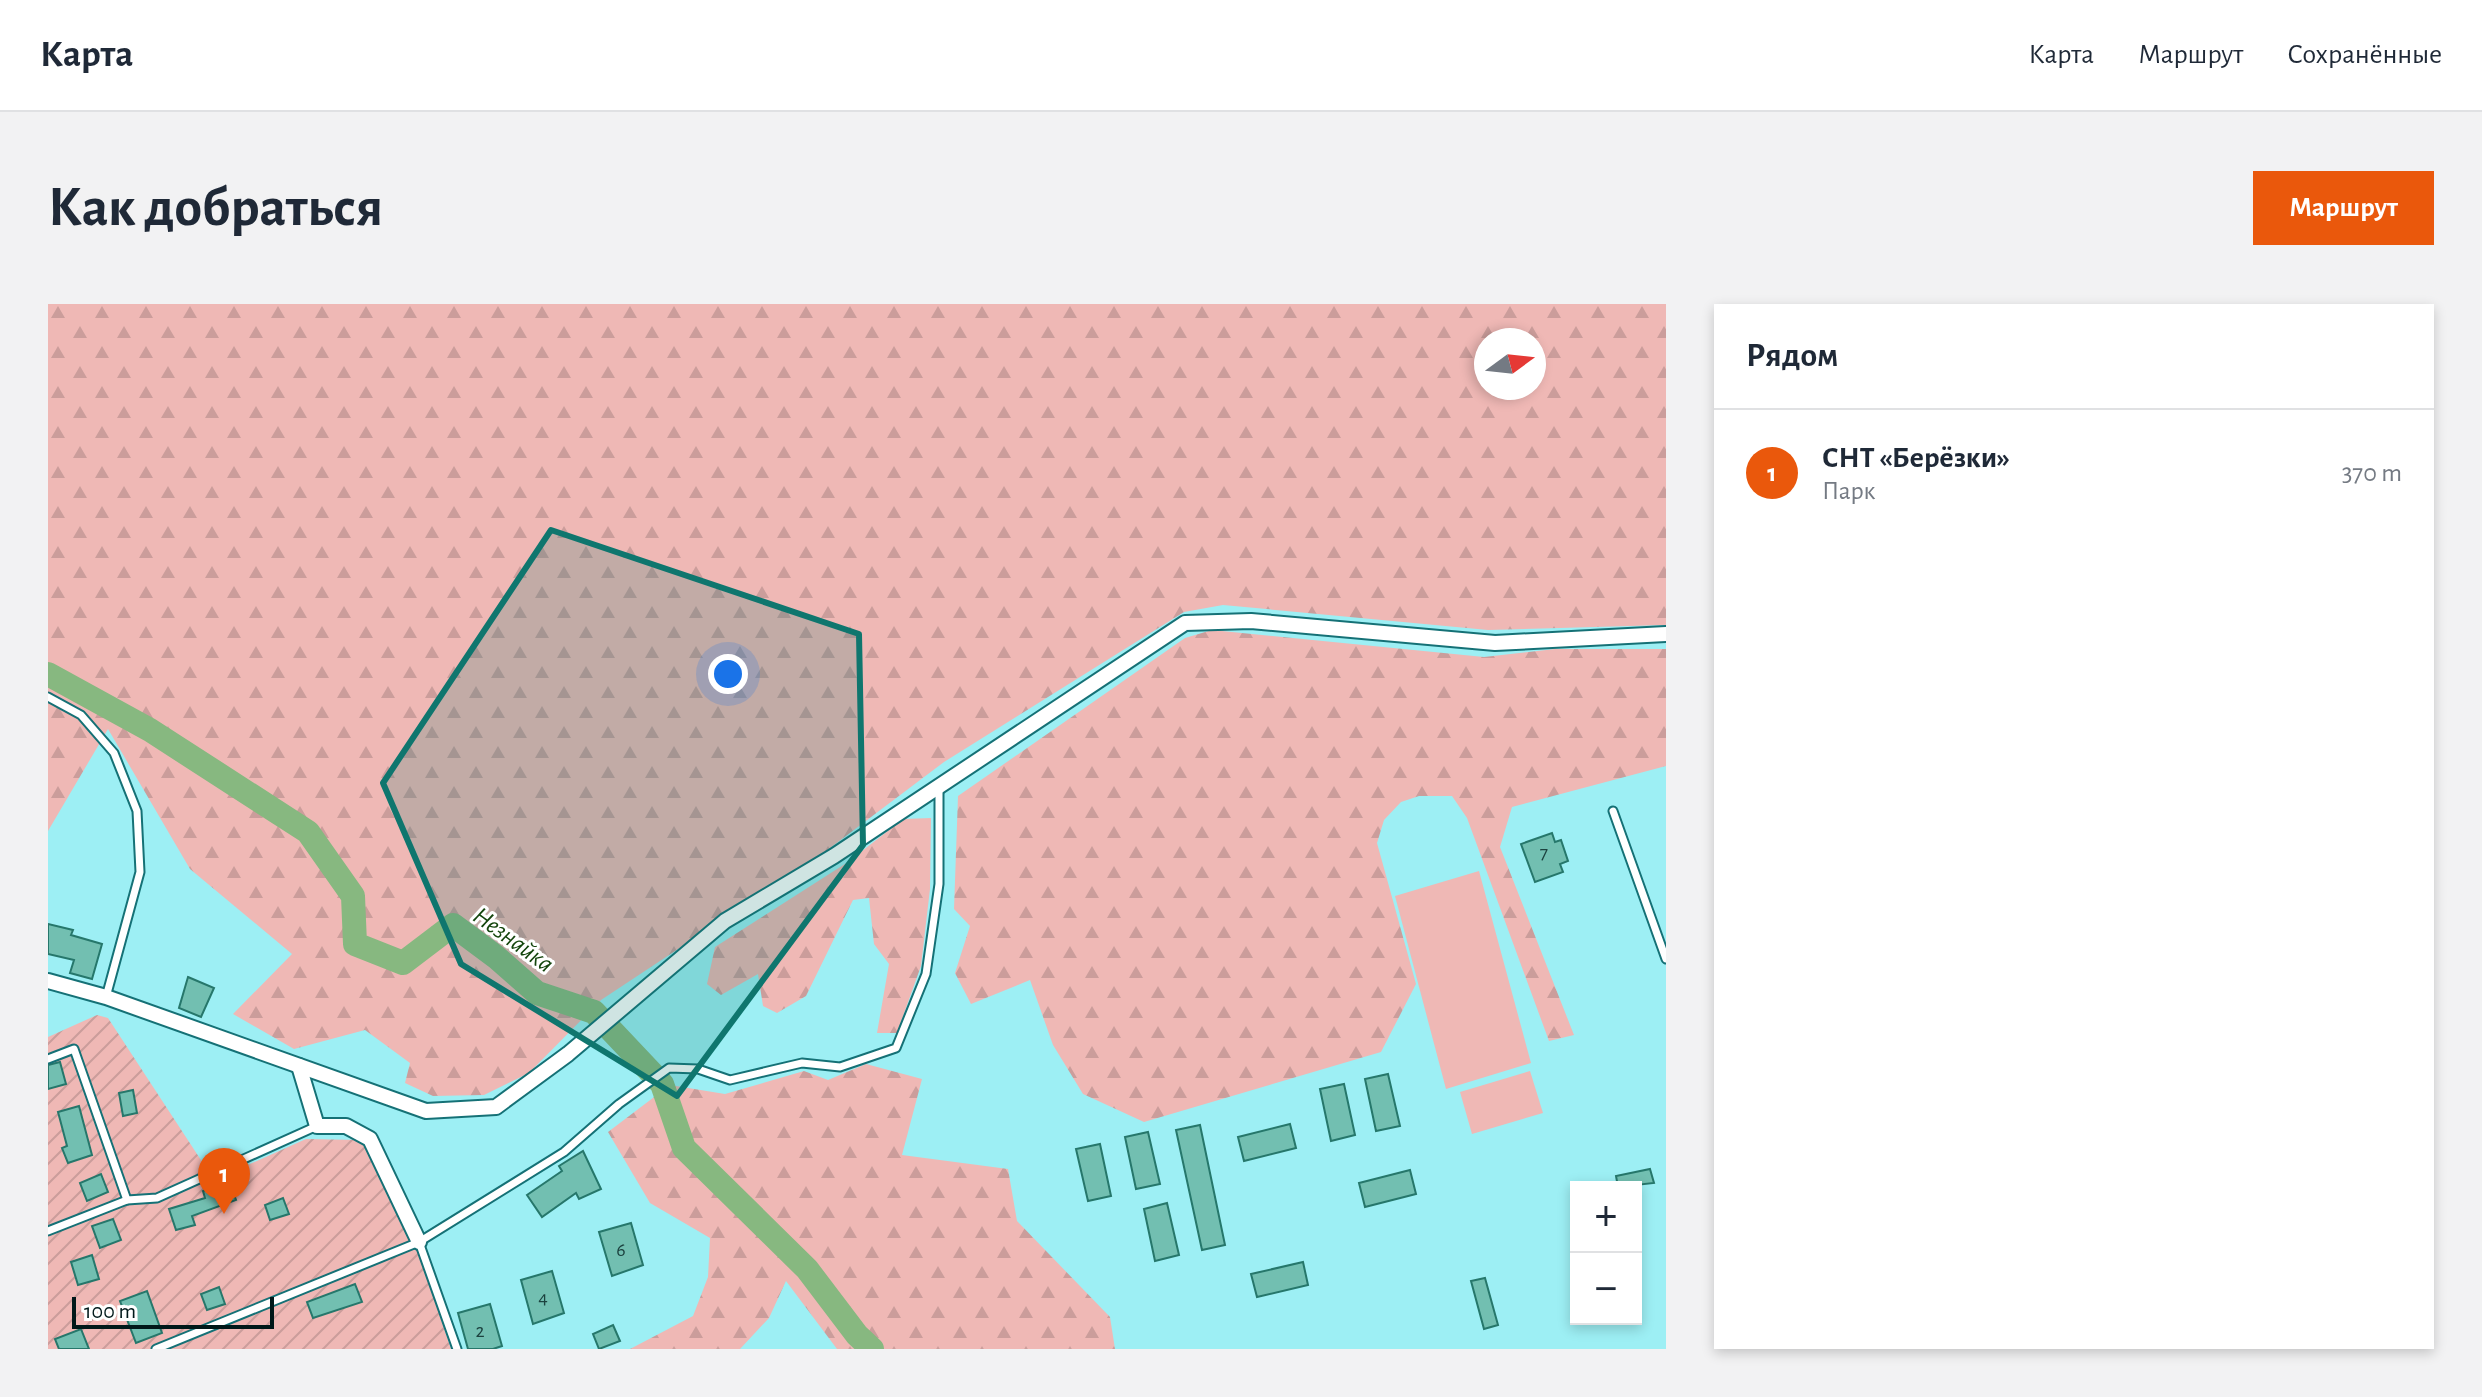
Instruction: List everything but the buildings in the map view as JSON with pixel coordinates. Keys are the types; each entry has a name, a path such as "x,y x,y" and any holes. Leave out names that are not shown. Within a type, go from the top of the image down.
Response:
{"street":[{"path":"48,981 106,997 426,1111 496,1107 568,1054 725,921 834,856 1185,623 1251,621 1495,643 1666,634"},
{"path":"299,1066 317,1126 346,1126 370,1139 419,1242"}],"lane":[{"path":"48,697 81,715 114,753 137,811 140,872 106,997"},
{"path":"156,1349 419,1242 564,1152 619,1104 669,1068 698,1069 730,1080 802,1063 840,1067 896,1048 926,974 939,884 939,784"},
{"path":"1613,811 1666,959"},
{"path":"48,1059 74,1049 127,1200"},
{"path":"48,1231 127,1200 157,1198 317,1126"},
{"path":"419,1242 457,1349"}],"highlighted area":[{"path":"551,530 859,634 863,845 677,1096 461,964 383,783"}],"green space":[{"path":"48,304 1666,304 1666,625 1488,630 1223,605 1184,612 944,762 822,854 601,1000 529,1073 484,1095 433,1096 405,1083 410,1063 365,1030 294,1049 233,1014 292,954 190,869 108,729 48,831"},
{"path":"1212,630 1484,657 1555,649 1666,649 1666,766 1512,807 1500,847 1574,1035 1549,1041 1467,818 1452,796 1419,796 1401,802 1384,820 1377,843 1416,984 1381,1052 1144,1122 1083,1094 1053,1045 1030,980 971,1004 955,973 970,926 954,909 958,796 1185,638"},
{"path":"931,818 930,889 921,966 897,1033 877,1033 889,964 874,944 869,898 853,900 806,996 777,1013 763,1006 758,974 721,995 707,984 715,947 848,862 903,819"},
{"path":"1479,871 1531,1063 1446,1089 1395,896"},
{"path":"97,1015 108,1018 214,1180 306,1139 361,1140 417,1249 451,1349 48,1349 48,1037"},
{"path":"866,1064 922,1079 902,1155 1008,1169 1017,1221 1110,1317 1115,1349 837,1349 786,1281 769,1318 740,1349 630,1349 693,1316 708,1277 710,1238 650,1203 608,1132 670,1085 725,1094 804,1071 828,1080"},
{"path":"1530,1071 1543,1113 1472,1134 1460,1092"}],"waterway":[{"name":"Незнайка","path":"48,674 150,730 308,832 353,896 355,944 403,963 453,925 537,993 594,1012 662,1084 684,1148 807,1269 857,1335 872,1349"}],"place":[{"name":"СНТ «Берёзки»","path":"224,1214"}]}
